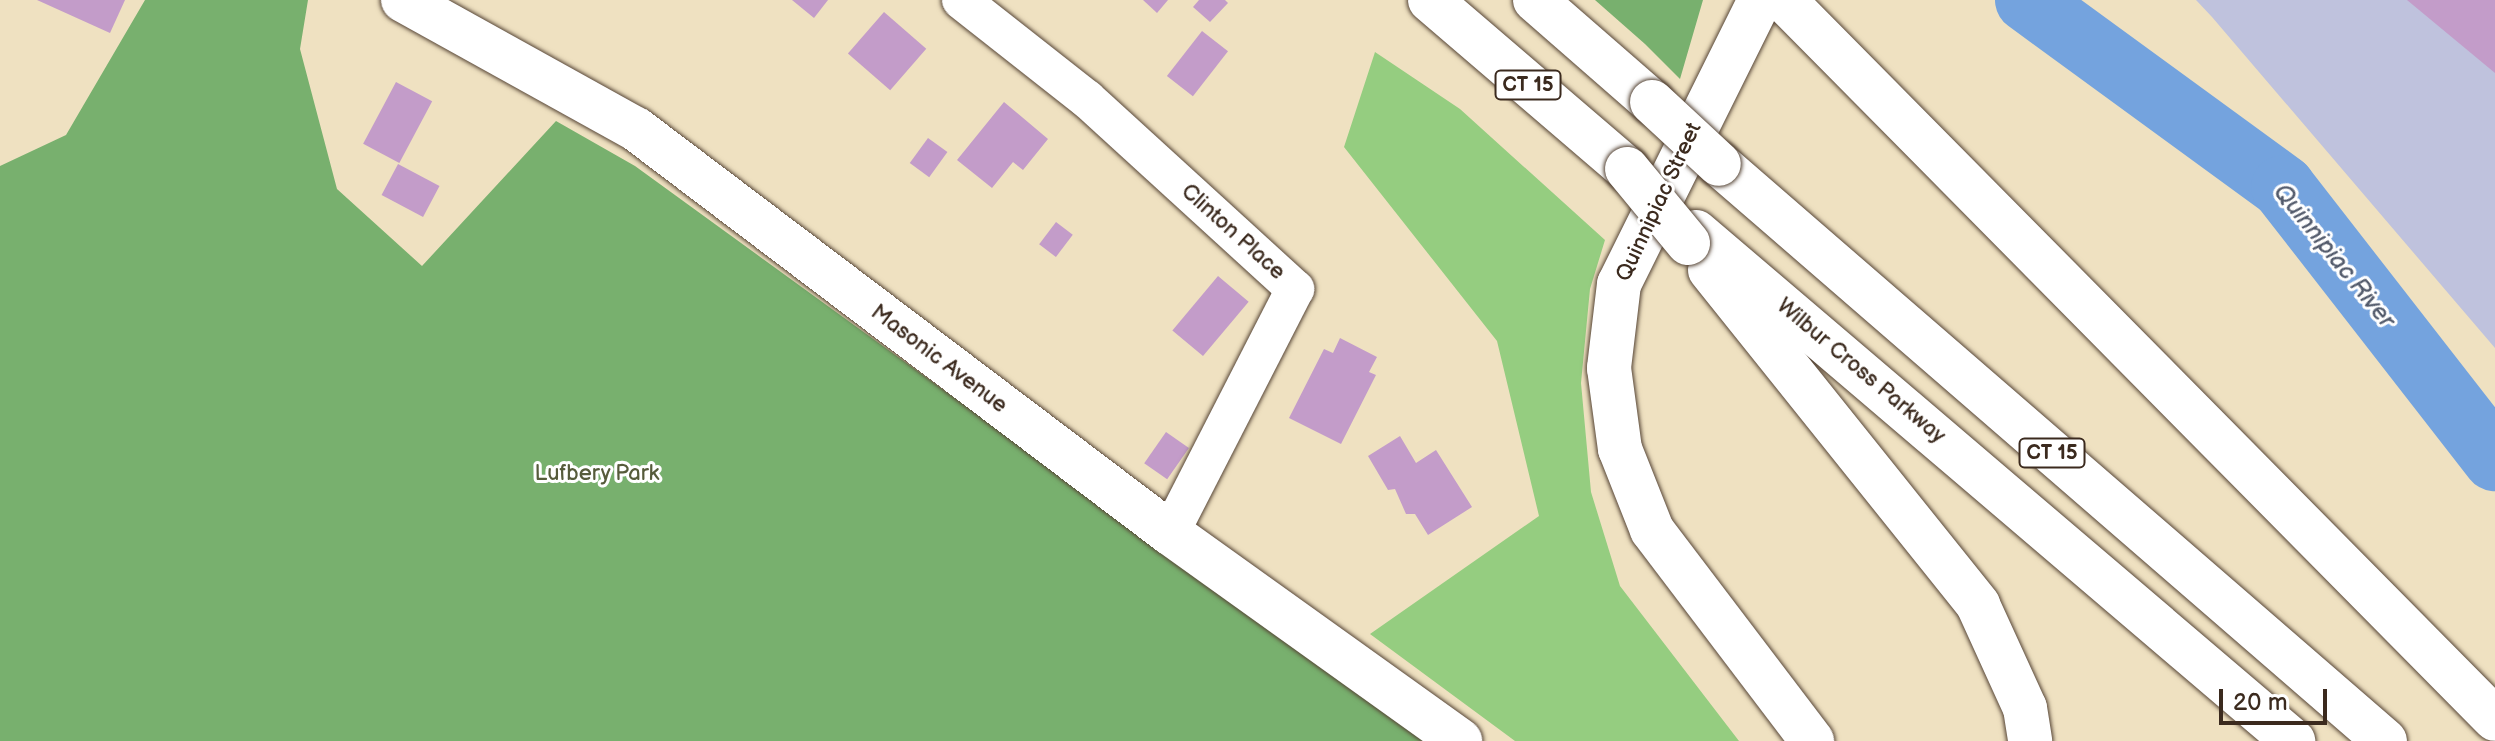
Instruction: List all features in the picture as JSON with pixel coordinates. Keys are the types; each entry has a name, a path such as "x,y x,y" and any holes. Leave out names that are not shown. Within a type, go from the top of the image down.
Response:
{"main road":[{"name":"Masonic Avenue","path":"403,0 636,129 1170,533 1460,741"},
{"name":"Wilbur Cross Parkway","path":"1430,0 1627,169 1692,237 2293,741"},
{"name":"CT 15","path":"1535,0 1719,164 2385,741"},
{"name":"Quinnipiac Street","path":"1760,0 1619,284 1609,381 1620,449 1652,530 1812,741"},
{"path":"1784,0 2495,719"},
{"path":"1692,237 1978,605 2025,730"}],"street":[{"name":"Clinton Place","path":"961,0 1087,99 1295,289 1170,533"}],"shaded area":[{"path":"2196,0 2495,0 2495,348 2212,17"}],"green space":[{"name":"Lufbery Park","path":"145,0 308,0 300,49 337,189 422,266 556,121 635,166 1427,741 0,741 0,166 66,135"},
{"path":"1595,0 1703,0 1680,79 1645,44"},
{"path":"1375,52 1460,109 1605,240 1590,289 1581,383 1591,492 1620,586 1739,741 1515,741 1370,634 1539,516 1497,341 1344,147"}],"building":[{"path":"37,0 125,0 110,33"},
{"path":"792,0 828,0 814,18"},
{"path":"1143,0 1168,0 1157,13"},
{"path":"1199,0 1225,0 1228,3 1210,22 1193,7"},
{"path":"2407,0 2495,0 2495,73"},
{"path":"884,12 926,49 890,90 848,54"},
{"path":"1202,31 1228,51 1193,96 1167,76"},
{"path":"396,82 432,101 399,163 363,144"},
{"path":"1004,102 1048,139 1023,170 1013,162 992,188 957,160"},
{"path":"928,138 947,152 929,177 910,163"},
{"path":"398,164 439,186 423,217 382,195"},
{"path":"1056,222 1073,235 1056,257 1039,244"},
{"path":"1218,276 1249,302 1203,356 1172,330"},
{"path":"1340,338 1377,357 1369,372 1376,375 1341,444 1289,418 1324,349 1333,353"},
{"path":"1166,432 1189,448 1167,479 1144,463"},
{"path":"1400,436 1416,463 1436,450 1472,507 1428,535 1415,514 1406,514 1395,489 1388,490 1368,456"}],"waterway":[{"name":"Quinnipiac River","path":"2027,0 2283,187 2495,459"}]}
